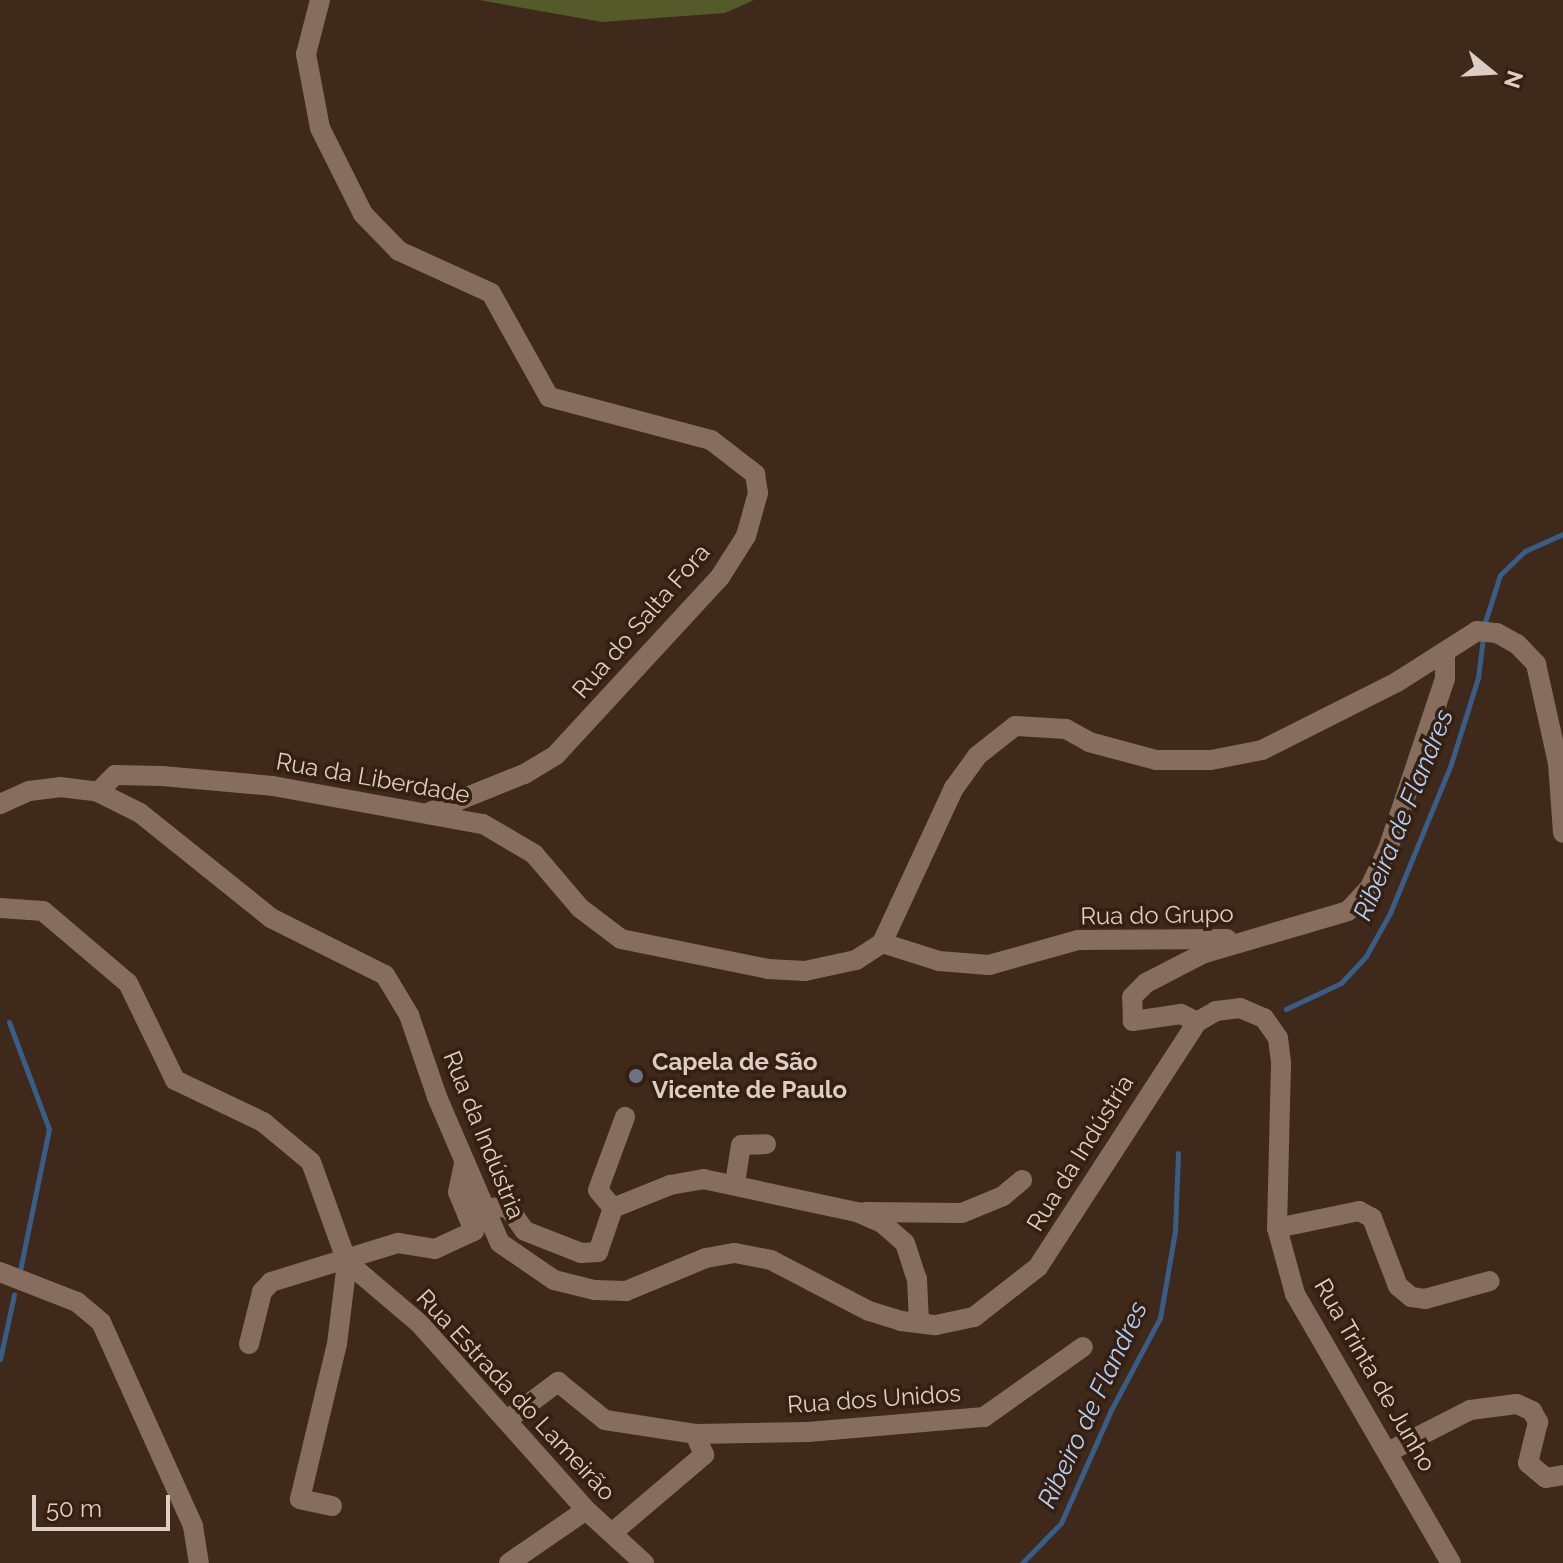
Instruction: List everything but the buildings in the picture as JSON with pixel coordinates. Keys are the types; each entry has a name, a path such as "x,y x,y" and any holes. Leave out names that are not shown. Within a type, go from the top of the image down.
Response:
{"street":[{"name":"Rua do Salta Fora","path":"320,0 306,54 320,128 363,214 399,251 491,293 549,397 711,440 755,474 758,493 746,536 720,577 556,755 524,774 429,813"},
{"path":"882,943 954,788 977,756 1015,726 1066,729 1089,742 1156,760 1211,760 1262,750 1445,655 1477,631 1497,633 1517,644 1536,664 1558,763 1563,833"},
{"path":"1197,1022 1181,1014 1133,1021 1132,997 1146,983 1202,954 1348,911 1370,887 1430,729 1445,679 1445,655"},
{"name":"Rua da Liberdade","path":"98,792 115,775 162,776 273,786 483,824 510,837 534,854 602,928 621,939 768,969 805,971 856,960 882,943"},
{"name":"Rua da Indústria","path":"0,804 29,791 60,787 98,792 140,813 271,918 385,975 409,1015 464,1163 500,1243 515,1256 568,1283 626,1291 706,1258 735,1253 771,1260 869,1311 919,1323 974,1317 1038,1267 1197,1022"},
{"name":"Rua Estrada do Lameirão","path":"0,908 43,911 128,983 175,1080 263,1122 311,1162 347,1262 419,1323 586,1510 644,1563"},
{"name":"Rua do Grupo","path":"882,943 939,961 989,965 1078,940 1247,939"},
{"name":"Rua Trinta de Junho","path":"1197,1022 1216,1011 1240,1008 1264,1018 1278,1038 1281,1064 1277,1228 1295,1294 1451,1563"},
{"path":"613,1208 598,1190 625,1117"},
{"path":"735,1183 741,1145 766,1144"},
{"path":"249,1344 262,1292 271,1282 347,1262 398,1243 435,1249 474,1231 458,1192 464,1163"},
{"path":"483,1208 508,1207 525,1231 581,1253 598,1252 613,1208 670,1185 703,1179 735,1183 857,1212 882,1223 905,1243 917,1279 919,1323"},
{"path":"857,1212 962,1213 1003,1196 1022,1180"},
{"path":"1277,1228 1359,1211 1372,1218 1398,1286 1411,1297 1425,1299 1490,1281"},
{"path":"332,1506 300,1499 337,1344 347,1262"},
{"path":"0,1272 24,1286 77,1302 101,1322 193,1526 199,1563"},
{"path":"0,1290 24,1286"},
{"name":"Rua dos Unidos","path":"507,1420 558,1382 605,1420 695,1434 808,1432 984,1417 1083,1347"},
{"path":"1388,1452 1470,1410 1517,1404 1532,1411 1538,1422 1528,1463 1546,1478 1559,1476 1563,1457"},
{"path":"612,1533 704,1455 695,1434"},
{"path":"509,1563 586,1510"}],"green space":[{"path":"479,0 754,0 725,13 602,22"}],"waterway":[{"name":"Ribeira de Flandres","path":"1485,622 1500,575 1525,551 1563,534"},
{"name":"Ribeira de Flandres","path":"1286,1009 1341,983 1366,956 1390,913 1451,764 1478,678 1483,639"},
{"path":"9,1022 49,1129 19,1275"},
{"name":"Ribeiro de Flandres","path":"1022,1563 1061,1523 1111,1410 1160,1318 1175,1231 1178,1153"},
{"path":"0,1359 14,1295"}],"place":[{"name":"Capela de São Vicente de Paulo","path":"636,1076"}]}
